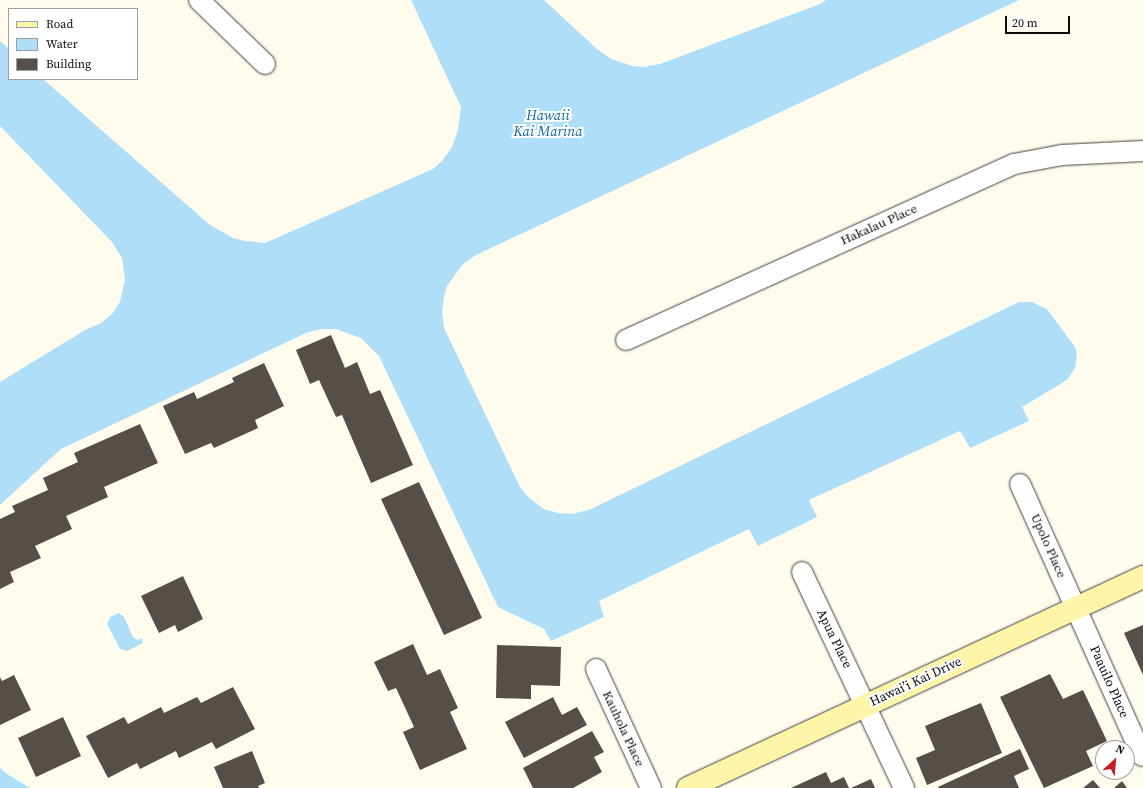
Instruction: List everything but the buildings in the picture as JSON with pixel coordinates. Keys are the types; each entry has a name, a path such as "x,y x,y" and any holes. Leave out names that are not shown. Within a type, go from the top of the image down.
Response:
{"main road":[{"name":"Hawai’i Kai Drive","path":"688,788 1143,577"}],"street":[{"path":"200,0 265,64"},
{"name":"Hakalau Place","path":"626,340 1014,164 1062,155 1143,151"},
{"name":"Upolo Place","path":"1020,484 1076,608"},
{"name":"Apua Place","path":"802,572 904,788"},
{"name":"Paauilo Place","path":"1076,608 1142,756"},
{"name":"Kauhola Place","path":"596,669 651,788"}],"water":[{"name":"Hawaii Kai Marina","path":"411,0 544,0 597,49 611,59 633,66 644,67 660,64 820,4 826,0 1019,0 476,255 463,264 447,286 444,296 442,312 444,328 520,487 529,498 544,509 558,513 573,514 591,509 1019,302 1032,302 1047,309 1075,347 1077,355 1075,368 1068,379 1022,407 1029,421 970,448 960,431 809,500 817,517 758,546 749,529 599,601 604,617 551,641 544,629 498,607 379,356 361,338 336,329 321,329 306,333 61,449 0,505 0,382 85,330 101,323 112,314 120,302 125,280 122,258 112,242 0,126 0,41 8,48 8,80 44,80 210,225 233,238 245,241 265,243 433,169 442,161 452,147 458,130 461,107"},
{"path":"119,613 124,617 133,637 138,640 141,638 143,643 127,651 120,649 107,624 110,617"},
{"path":"0,768 7,774 30,788 0,788"}]}
